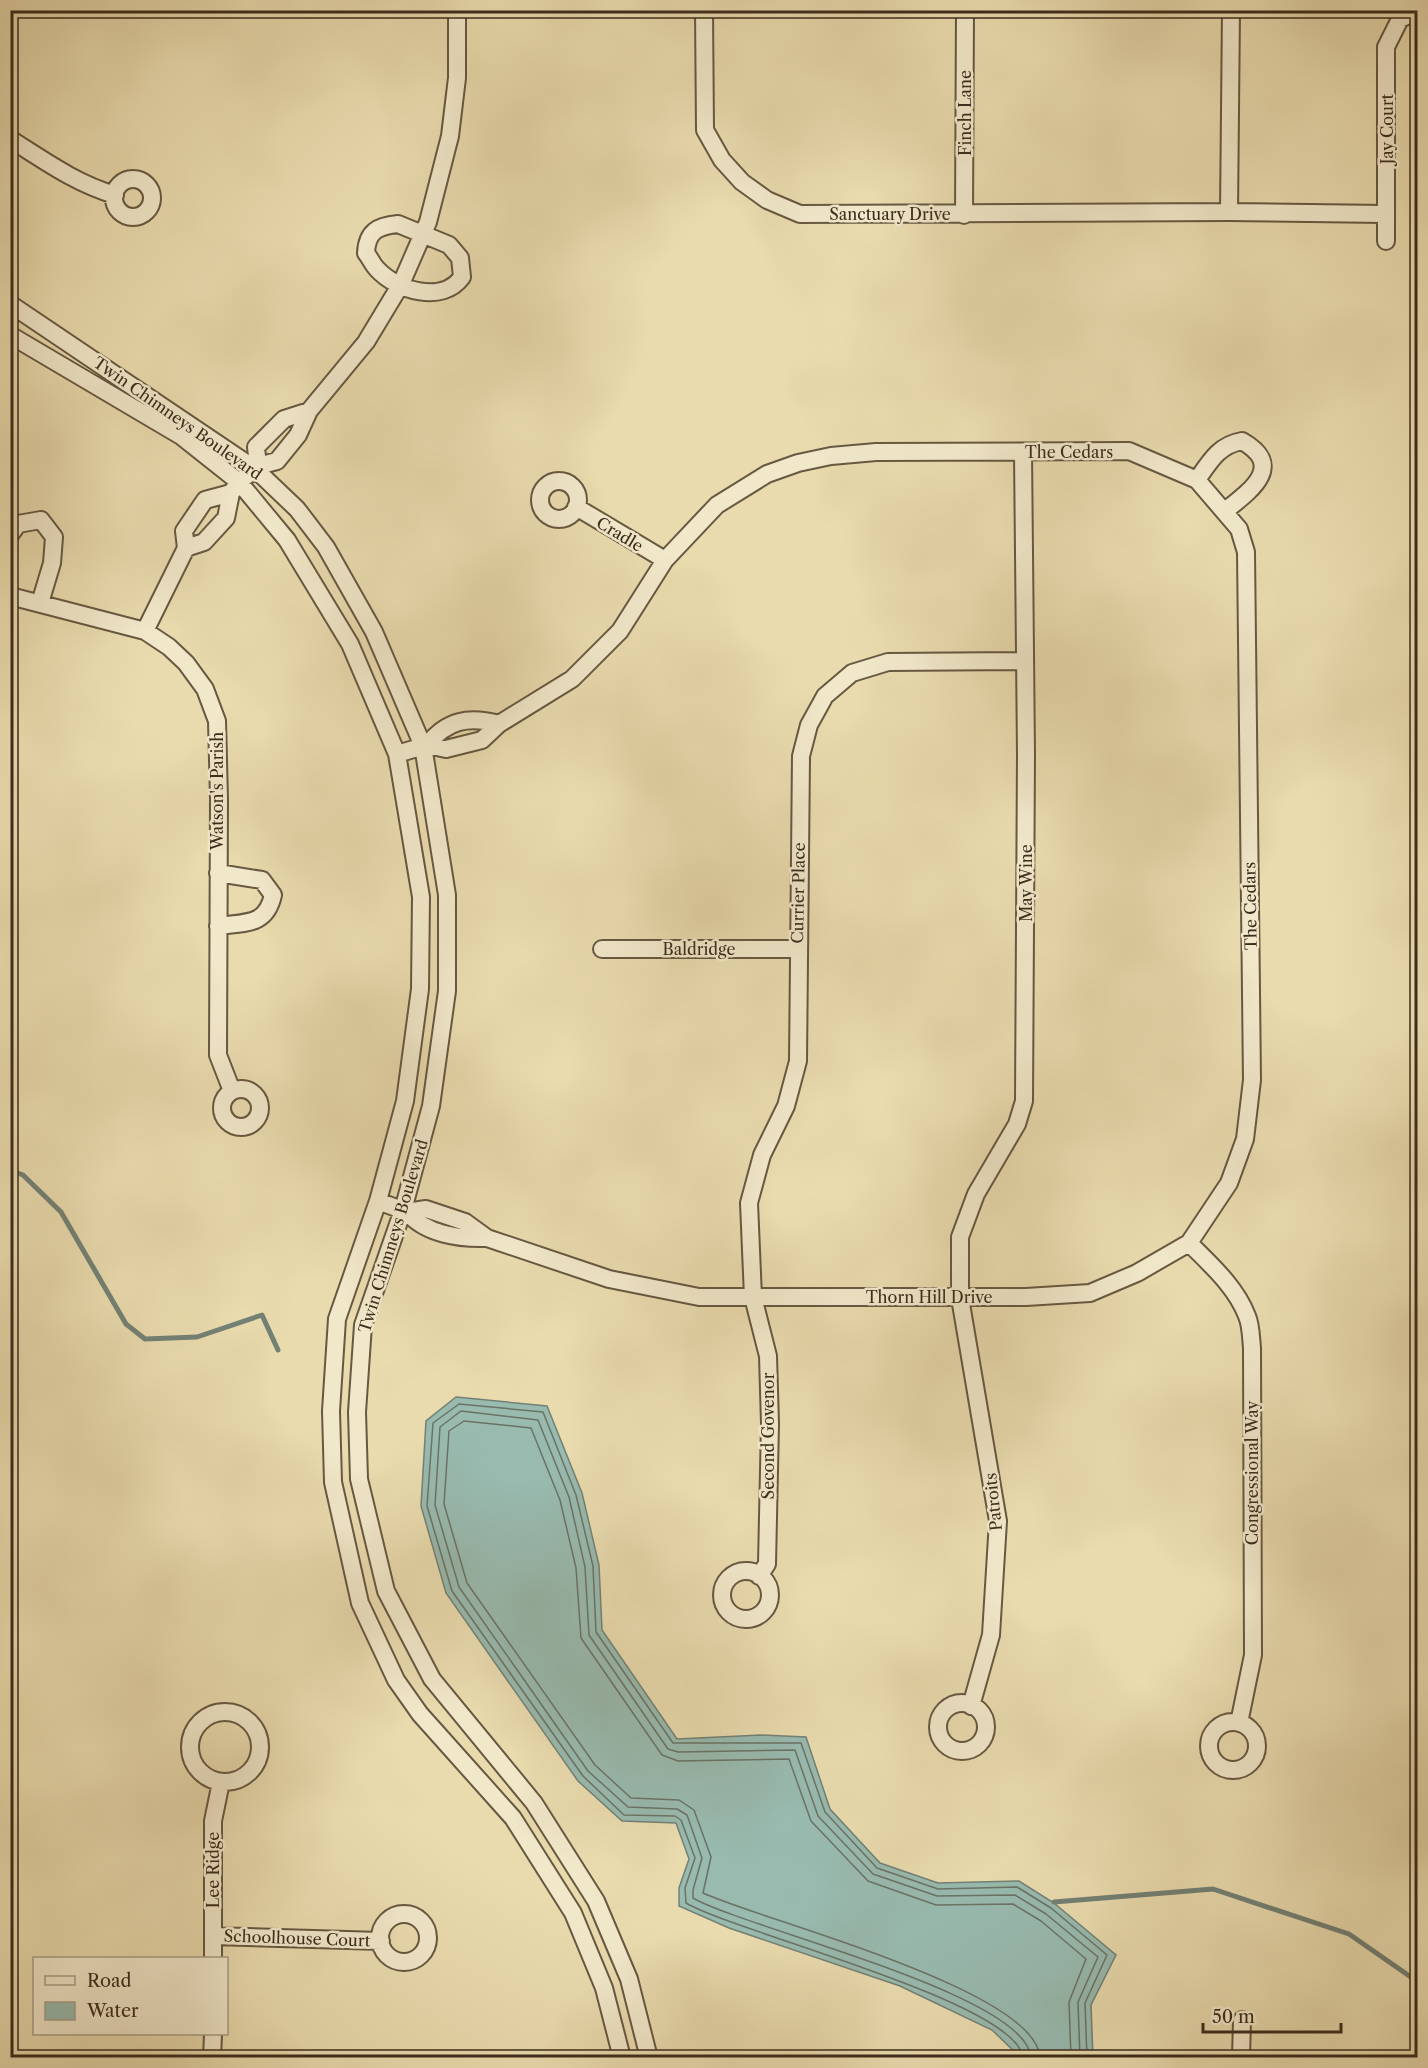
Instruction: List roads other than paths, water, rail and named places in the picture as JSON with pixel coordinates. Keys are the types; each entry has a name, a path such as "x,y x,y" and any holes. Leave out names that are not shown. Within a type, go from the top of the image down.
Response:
{"street":[{"path":"145,631 186,548 184,531 205,500 235,488 256,468 277,461 298,435 309,411 366,342 401,284 423,235 441,180 450,136 457,78 457,10"},
{"name":"Sanctuary Drive","path":"704,10 705,130 722,160 742,182 767,200 800,214 1229,212 1385,214"},
{"name":"Finch Lane","path":"964,215 965,10"},
{"path":"1229,212 1231,10"},
{"name":"Jay Court","path":"1386,241 1386,47 1400,19 1418,10"},
{"path":"10,139 62,173 92,188 115,195"},
{"path":"398,224 423,235 449,245 460,258 462,277 450,290 414,291 378,270 366,253 370,235 380,226 398,224"},
{"name":"Twin Chimneys Boulevard","path":"10,304 256,468 297,509 326,547 374,632 425,746 447,895 447,991 431,1106 405,1211 363,1325 357,1412 359,1479 386,1591 432,1679 534,1803 596,1901 629,1979 649,2058"},
{"name":"Twin Chimneys Boulevard","path":"10,335 181,436 287,540 350,644 397,754 408,806 421,897 420,989 405,1101 378,1202 337,1319 332,1412 333,1482 360,1603 396,1680 420,1714 513,1818 573,1913 604,1988 622,2058"},
{"path":"256,468 256,447 284,419 309,411"},
{"path":"1197,480 1215,454 1229,443 1242,441 1256,449 1262,459 1262,473 1259,481 1225,511"},
{"name":"The Cedars","path":"397,754 425,746 446,749 482,740 499,724 572,679 621,631 665,560 717,505 767,474 798,463 831,456 876,452 1129,451 1197,480 1239,529 1246,552 1252,1080"},
{"name":"May Wine","path":"960,1298 960,1237 976,1194 1012,1133 1024,1101 1023,452"},
{"path":"186,548 204,542 225,518 235,488"},
{"name":"Cradle","path":"576,507 665,560"},
{"path":"10,535 18,524 41,520 47,524 54,537 52,564 40,603"},
{"name":"Watson's Parish","path":"10,596 145,631 169,647 186,663 206,689 217,721 218,1054 232,1091"},
{"name":"Currier Place","path":"753,1297 749,1203 762,1155 786,1106 798,1061 797,949 801,756 809,725 825,696 852,673 888,662 1024,661"},
{"name":"Watson's Parish","path":"218,873 262,880 273,894 270,908 260,919 218,926"},
{"name":"Baldridge","path":"602,949 797,949"},
{"name":"Thorn Hill Drive","path":"378,1202 405,1211 418,1225 466,1239 487,1238 609,1279 699,1297 960,1298 1090,1293 1137,1273 1189,1243 1229,1183 1245,1139 1252,1080"},
{"name":"Congressional Way","path":"1189,1243 1221,1275 1238,1299 1248,1318 1252,1348 1253,1655 1239,1723"},
{"name":"Second Govenor","path":"753,1297 768,1356 770,1424 766,1564 759,1576"},
{"name":"Patroits","path":"960,1298 998,1521 991,1635 971,1706"},
{"path":"226,1711 247,1719 259,1737 261,1748 258,1759 244,1777 221,1782 209,1778 200,1771 190,1749 191,1737 196,1726 205,1718 226,1711"},
{"name":"Lee Ridge","path":"213,1957 213,1821 221,1782"},
{"name":"Schoolhouse Court","path":"213,1936 381,1941"},
{"path":"1240,2058 1242,2020"},
{"path":"213,2035 213,2058"}],"water":[{"path":"456,1397 547,1406 582,1493 599,1565 602,1630 677,1739 761,1735 806,1737 830,1809 880,1863 938,1883 1019,1881 1054,1903 1116,1955 1091,2005 1093,2057 1020,2057 992,2030 900,1986 729,1928 679,1906 679,1888 689,1859 676,1823 622,1821 578,1781 446,1593 421,1506 426,1421"}],"waterway":[{"path":"10,1170 23,1175 61,1212 126,1324 145,1339 197,1337 262,1315 278,1350"},
{"path":"1054,1902 1213,1889 1349,1934 1418,1982"}]}
